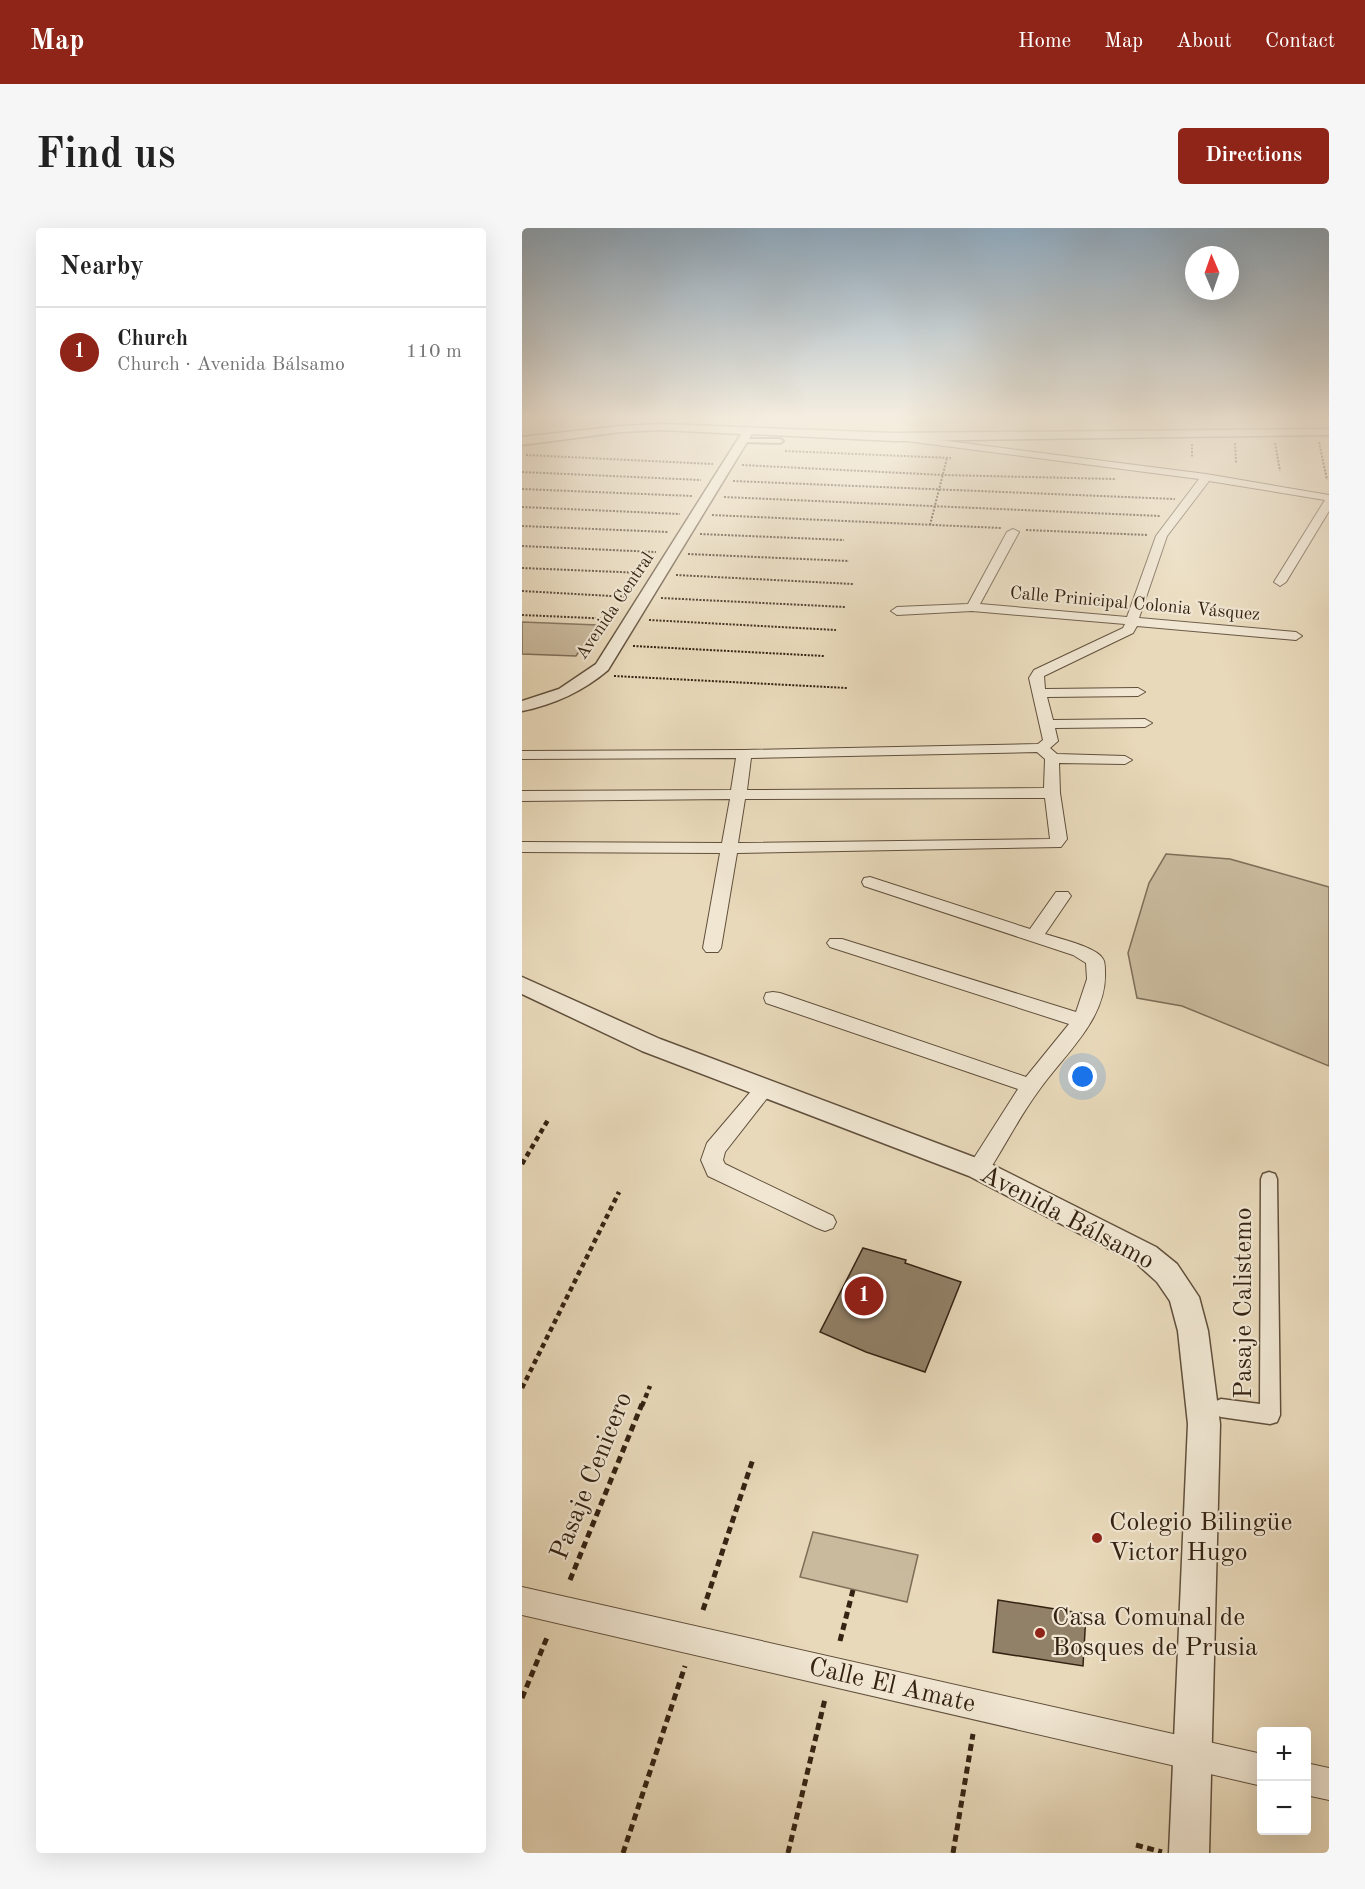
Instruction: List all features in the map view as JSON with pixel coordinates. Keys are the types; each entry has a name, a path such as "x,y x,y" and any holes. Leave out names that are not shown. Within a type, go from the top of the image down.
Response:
{"street":[{"name":"Avenida Central","path":"522,706 562,693 586,682 602,667 710,494"},
{"path":"1047,753 1051,744 1036,678 1039,673 1089,647 1129,630 1162,536 1194,494"},
{"path":"1305,494 1329,498"},
{"path":"1280,582 1329,502"},
{"path":"972,607 1016,530"},
{"name":"Calle Prinicipal Colonia Vásquez","path":"897,611 972,607 1296,636"},
{"path":"1039,693 1138,692"},
{"path":"1047,724 1145,723"},
{"path":"522,847 728,848 1055,844 1059,840 1052,793 1051,760 1047,753"},
{"path":"522,755 1047,753 1125,760"},
{"path":"712,948 744,754"},
{"path":"522,796 1052,793"},
{"path":"870,882 1079,951 1095,960 1097,974 1090,1006 1082,1021 1030,1086 978,1169"},
{"path":"1034,936 1062,896"},
{"path":"836,944 1082,1021"},
{"name":"Avenida Bálsamo","path":"522,985 651,1045 978,1169 1146,1255 1167,1273 1184,1297 1195,1341 1204,1424 1189,1853"},
{"path":"773,998 1030,1086"},
{"path":"765,1088 715,1149 712,1160 716,1170 825,1222"},
{"name":"Pasaje Calistemo","path":"1221,1408 1269,1415 1269,1179"},
{"name":"Calle El Amate","path":"522,1601 1257,1769"},
{"path":"1311,1780 1329,1784"}],"path":[{"path":"634,494 935,508 1177,516"},
{"path":"930,525 938,494"},
{"path":"1028,494 1190,499"},
{"path":"522,507 1162,536"},
{"path":"522,526 844,540"},
{"path":"522,546 849,561"},
{"path":"522,568 853,584"},
{"path":"522,591 845,607"},
{"path":"522,615 836,630"},
{"path":"614,645 824,656"},
{"path":"592,675 847,688"},
{"path":"522,1164 548,1120"},
{"path":"522,1388 619,1192"},
{"name":"Pasaje Cenicero","path":"570,1580 650,1386"},
{"path":"703,1610 753,1459"},
{"path":"840,1641 853,1590"},
{"path":"522,1698 548,1635"},
{"path":"623,1853 685,1666"},
{"path":"788,1853 825,1700"},
{"path":"953,1853 973,1734"},
{"path":"1136,1845 1165,1853"}],"shaded area":[{"path":"522,622 597,625 576,656 522,654"},
{"path":"1166,854 1230,859 1329,887 1329,1066 1182,1006 1137,998 1128,953 1149,883"},
{"path":"813,1532 918,1555 907,1602 800,1577"}],"building":[{"path":"863,1248 906,1260 905,1263 961,1282 925,1372 866,1352 820,1332"},
{"name":"Casa Comunal de Bosques de Prusia","path":"998,1600 1086,1614 1083,1666 993,1652"}],"place":[{"name":"Church","path":"864,1296"},
{"name":"Colegio Bilingüe Victor Hugo","path":"1097,1538"},
{"name":"Casa Comunal de Bosques de Prusia","path":"1040,1633"}]}
